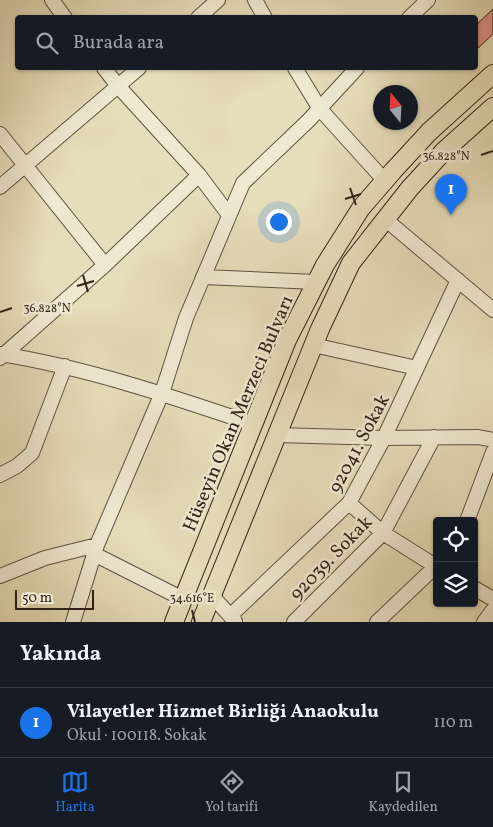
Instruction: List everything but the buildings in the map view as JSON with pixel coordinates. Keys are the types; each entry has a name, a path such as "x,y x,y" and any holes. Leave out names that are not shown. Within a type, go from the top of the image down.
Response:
{"main road":[{"name":"Hüseyin Okan Merzeci Bulvarı","path":"174,622 287,340 325,265 362,208 384,180 429,132 493,74"},
{"path":"201,622 313,345 351,263 410,188 444,150 493,107"}],"street":[{"path":"52,0 63,15"},
{"path":"201,15 218,0"},
{"path":"255,0 263,15"},
{"path":"412,15 428,0"},
{"path":"106,70 198,174 229,215"},
{"path":"0,187 137,70"},
{"path":"296,70 320,109 384,180"},
{"path":"72,622 95,549 162,393 186,318 243,183 320,109 355,70"},
{"path":"0,134 105,265"},
{"path":"1,356 105,265 198,174"},
{"path":"385,219 493,310"},
{"path":"203,277 316,282"},
{"name":"92041. Sokak","path":"233,619 349,503 384,438 458,280"},
{"path":"313,345 417,368"},
{"path":"1,356 65,366 162,393 253,424"},
{"path":"0,475 17,466 32,453 65,366"},
{"path":"277,435 384,438 478,437 493,440"},
{"name":"92039. Sokak","path":"294,622 383,532 434,437"},
{"path":"469,517 493,452"},
{"path":"349,503 383,532 433,564"},
{"path":"0,576 46,558 95,549 183,599"},
{"path":"378,622 433,569"},
{"path":"478,590 493,599"},
{"path":"212,596 233,619"}],"place":[{"name":"Vilayetler Hizmet Birliği Anaokulu","path":"451,215"}]}
